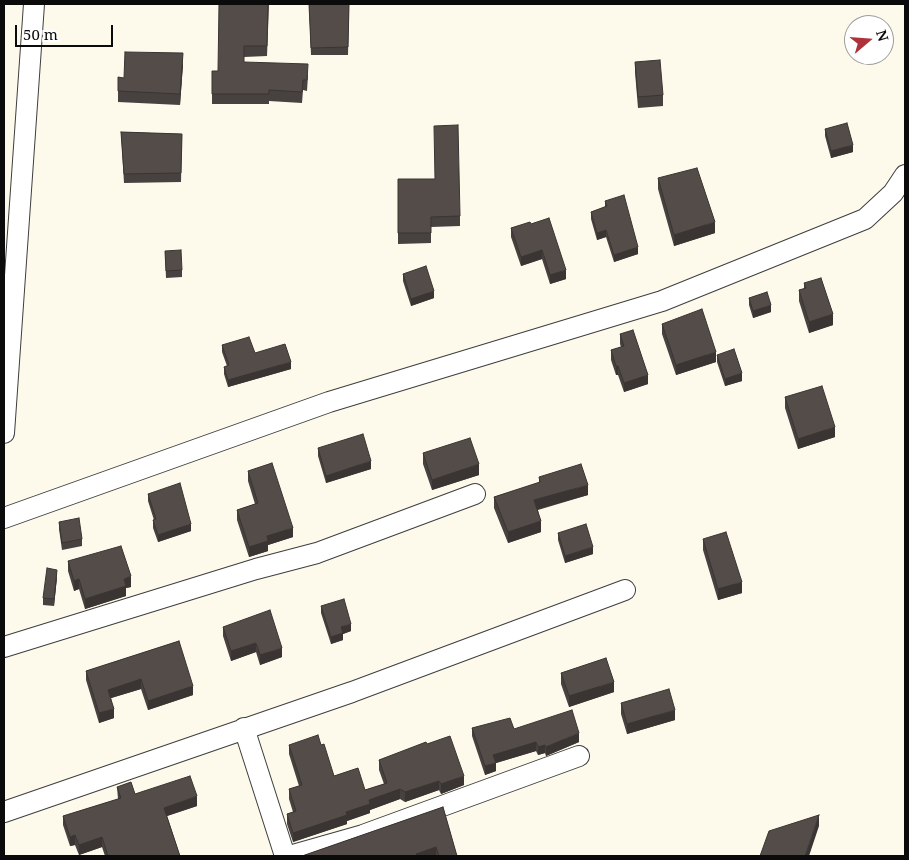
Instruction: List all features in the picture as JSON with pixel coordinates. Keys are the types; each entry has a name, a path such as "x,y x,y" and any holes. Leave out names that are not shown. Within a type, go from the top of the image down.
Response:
{"street":[{"path":"4,433 34,4"},
{"path":"4,518 329,402 662,301 866,219 893,193 905,175"},
{"path":"4,647 256,568 317,553 475,494"},
{"path":"4,812 352,692 625,590"},
{"path":"244,728 285,856"},
{"path":"289,856 363,835 579,756"}],"building":[{"path":"219,4 268,4 267,46 244,46 244,62 308,64 307,80 303,80 302,92 269,90 269,94 212,94 212,71 218,71"},
{"path":"309,4 349,4 348,47 311,48"},
{"path":"125,52 183,53 180,94 118,91 118,77 124,78"},
{"path":"660,60 663,95 638,97 635,62"},
{"path":"847,123 853,145 831,151 825,129"},
{"path":"458,125 460,216 431,217 431,233 398,233 398,179 435,179 434,126"},
{"path":"121,132 182,134 181,173 124,174"},
{"path":"697,168 715,222 674,235 658,178"},
{"path":"624,195 638,247 614,255 606,230 597,233 591,212 607,206 605,201"},
{"path":"549,218 566,270 550,275 542,250 521,257 511,228"},
{"path":"181,250 182,270 166,271 165,251"},
{"path":"426,266 434,291 411,299 403,274"},
{"path":"821,278 833,314 809,322 799,290 806,288 804,283"},
{"path":"767,292 771,305 753,311 749,298"},
{"path":"702,309 716,352 676,365 662,324"},
{"path":"633,330 648,375 624,383 611,350 624,346 620,334"},
{"path":"249,337 255,353 285,344 291,362 228,380 224,367 229,365 222,345"},
{"path":"734,349 742,373 725,379 717,355"},
{"path":"822,386 835,427 798,439 785,397"},
{"path":"363,434 371,461 326,476 318,448"},
{"path":"470,438 479,464 432,480 423,453"},
{"path":"272,463 293,528 267,536 268,541 249,547 237,510 258,503 248,471"},
{"path":"581,464 588,485 534,500 541,521 508,532 494,497 540,482 539,477"},
{"path":"180,483 191,524 158,535 153,520 156,519 148,494"},
{"path":"79,518 82,539 62,543 59,522"},
{"path":"586,524 593,547 565,556 558,533"},
{"path":"726,532 742,582 718,589 703,539"},
{"path":"121,546 131,576 124,579 126,586 85,599 79,579 74,581 68,561"},
{"path":"47,568 57,570 54,599 43,598"},
{"path":"344,599 351,624 341,627 343,633 331,637 321,606"},
{"path":"270,610 282,648 260,655 256,643 231,651 223,627"},
{"path":"179,641 193,686 148,701 141,679 108,690 114,709 99,713 86,671"},
{"path":"606,658 614,682 569,696 561,673"},
{"path":"669,689 675,710 627,724 621,703"},
{"path":"572,710 579,733 546,747 545,745 538,747 536,742 493,755 496,763 485,766 472,728 510,718 514,729"},
{"path":"318,735 321,745 324,744 334,776 358,768 365,790 387,783 379,760 426,742 427,744 450,736 464,776 441,784 439,781 405,792 400,789 369,800 370,804 346,812 347,815 293,833 287,814 296,811 289,789 302,785 289,745"},
{"path":"190,776 197,796 164,808 180,856 108,856 102,837 79,845 75,835 70,837 63,816 121,798 117,787 131,782 135,794"},
{"path":"443,807 457,856 439,856 436,847 416,854 417,856 302,856"},
{"path":"819,815 805,856 760,856 769,831"}]}
